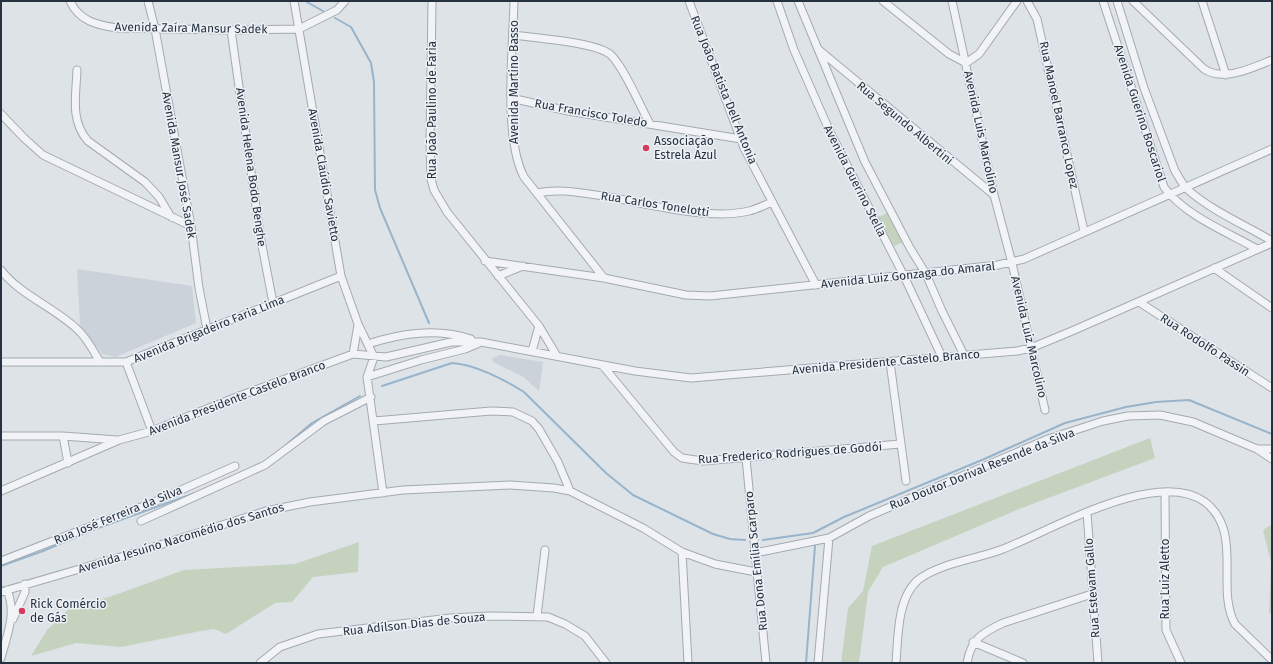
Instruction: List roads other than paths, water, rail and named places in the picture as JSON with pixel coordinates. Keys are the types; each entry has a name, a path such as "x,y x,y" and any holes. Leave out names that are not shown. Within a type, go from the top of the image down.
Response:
{"street":[{"name":"Avenida Zaíra Mansur Sadek","path":"70,1 83,19 101,26 155,29 299,29"},
{"name":"Avenida Mansur José Sadek","path":"148,1 155,29 191,226 199,288 207,329"},
{"name":"Avenida Claúdio Savietto","path":"294,1 340,276 358,324 374,357"},
{"path":"299,29 337,10 345,1"},
{"name":"Rua João Paulino de Faria","path":"432,1 431,179 434,190 447,212 485,261 539,326 557,356"},
{"name":"Avenida Martino Basso","path":"514,1 511,98 513,145 517,164 524,177 604,278"},
{"name":"Rua João Batista Dell Antonia","path":"689,1 741,139 772,202 816,285"},
{"name":"Avenida Guerino Stella","path":"777,1 794,50 830,132 904,276 942,357"},
{"name":"Avenida Guerino Stella","path":"798,1 866,162 910,248 926,274 942,311 964,355"},
{"path":"883,1 949,54 966,63 979,54 1017,1"},
{"name":"Avenida Luis Marcolino","path":"952,1 994,195 1012,263"},
{"name":"Rua Manoel Barranco Lopez","path":"1027,1 1037,18 1084,231"},
{"name":"Avenida Guerino Boscariol","path":"1103,1 1160,177 1170,195 1186,209 1258,249"},
{"name":"Avenida Guerino Boscariol","path":"1117,1 1144,88 1175,171 1186,188 1206,203 1272,242"},
{"path":"1134,1 1204,69 1212,74 1226,75 1272,60"},
{"path":"1202,1 1226,75"},
{"name":"Avenida Helena Bodo Benghe","path":"231,30 260,235 274,303"},
{"path":"513,34 591,46 605,51 618,64 650,124"},
{"name":"Rua Segundo Albertini","path":"818,49 994,195"},
{"path":"77,70 75,114 80,133 88,141 145,182 159,197 172,218"},
{"name":"Rua Francisco Toledo","path":"511,98 568,111 741,139"},
{"path":"1,114 43,155 191,226"},
{"name":"Avenida Luiz Gonzaga do Amaral","path":"485,261 604,278 680,294 704,296 926,274 1012,263 1272,149"},
{"name":"Rua Carlos Tonelotti","path":"537,193 553,191 579,192 695,212 731,213 749,211 772,202"},
{"name":"Avenida Presidente Castelo Branco","path":"368,344 402,334 421,332 459,335 481,342 603,366 691,378 890,362 1031,348 1139,302 1272,242"},
{"name":"Avenida Luiz Marcolino","path":"1012,263 1046,410"},
{"path":"498,276 523,266"},
{"path":"1214,268 1272,308"},
{"path":"1,270 22,288 76,328 86,338 100,362"},
{"name":"Avenida Brigadeiro Faria Lima","path":"1,362 126,362 340,276"},
{"name":"Rua Rodolfo Passin","path":"1139,302 1272,388"},
{"path":"353,354 358,324"},
{"path":"532,351 539,326"},
{"name":"Avenida Presidente Castelo Branco","path":"1,491 119,440 152,430 353,354 386,357 451,342 481,342"},
{"path":"367,377 421,360 465,349 481,342"},
{"path":"374,357 367,377 371,397 383,493"},
{"path":"126,362 152,430"},
{"path":"890,362 906,481"},
{"name":"Rua Frederico Rodrigues de Godói","path":"603,366 645,419 674,452 682,458 703,461 900,444"},
{"name":"Rua José Ferreira da Silva","path":"141,521 265,465 324,421 371,397"},
{"path":"374,422 491,411 513,412 532,421 539,429 558,462 570,491"},
{"name":"Rua Doutor Dorival Resende da Silva","path":"755,553 829,538 869,516 1048,439 1103,421 1128,416 1160,415 1193,422 1257,448 1272,459"},
{"path":"1,436 64,436 119,440"},
{"path":"64,436 68,463"},
{"name":"Rua Doutor Dorival Resende da Silva","path":"1257,448 1272,449"},
{"name":"Rua Dona Emília Scarparo","path":"746,458 766,663"},
{"name":"Rua José Ferreira da Silva","path":"1,561 154,502 235,466"},
{"name":"Avenida Jesuíno Nacomédio dos Santos","path":"4,591 141,551 266,511 310,502 434,487 510,485 554,488 570,491 643,528 682,552 715,564 756,572"},
{"path":"896,663 904,605 911,588 918,581 940,569 1007,548 1087,512 1125,499 1165,492 1183,495 1203,501 1211,508 1217,517 1223,528 1226,541 1229,601 1232,618 1235,624 1272,660"},
{"name":"Rua Luiz Aletto","path":"1165,492 1166,630 1181,663"},
{"name":"Rua Estevam Gallo","path":"1087,512 1098,663"},
{"path":"818,663 829,538"},
{"path":"537,616 545,550"},
{"path":"682,552 688,663"},
{"path":"11,620 25,592 25,584"},
{"path":"1,658 11,620 12,603 4,591"},
{"path":"967,663 973,642 981,635 1003,623 1092,594"},
{"name":"Rua Adílson Dias de Souza","path":"260,663 280,647 318,634 450,618 490,616 548,617 575,629 593,645 606,663"},
{"path":"973,642 1023,663"}],"waterway":[{"path":"305,1 323,11"},
{"path":"335,18 351,27 371,63 374,82 375,190 380,208 429,323"},
{"path":"382,386 452,363 470,366 489,373 524,392 606,473 633,495 713,534 730,539 745,540"},
{"path":"286,445 312,423 360,396"},
{"path":"763,540 813,533 844,517 982,460 1065,423 1126,407 1156,402 1189,400 1272,434"},
{"path":"1,566 43,551 90,531 195,493"},
{"path":"806,663 815,546"}],"place":[{"name":"Associação Estrela Azul","path":"646,148"},
{"name":"Rick Comércio de Gás","path":"22,611"}]}
